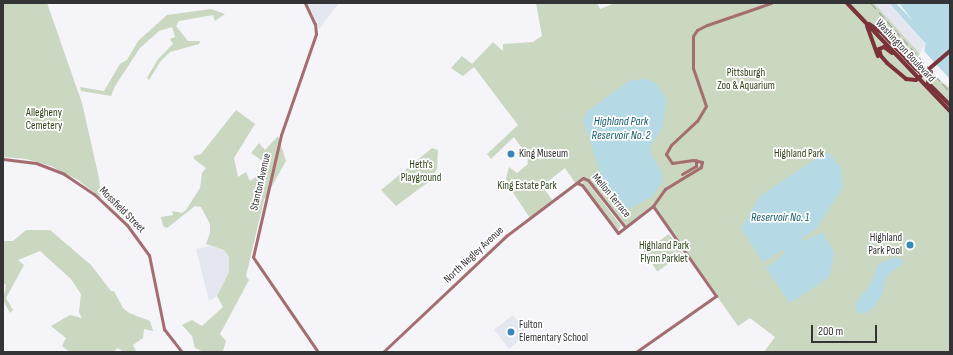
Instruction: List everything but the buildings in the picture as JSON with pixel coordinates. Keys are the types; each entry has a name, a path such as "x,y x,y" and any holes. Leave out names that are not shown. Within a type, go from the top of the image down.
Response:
{"highway":[{"path":"847,3 864,21 881,32 916,70 921,72 930,71"},
{"path":"864,21 882,61 905,81 918,81 950,55"},
{"name":"Washington Boulevard","path":"864,21 918,81 950,111"},
{"path":"880,48 886,49 918,81 905,78 885,62 879,53 880,48"},
{"path":"950,51 930,71 928,79 930,84 950,105"}],"main road":[{"name":"Stanton Avenue","path":"305,3 315,24 316,34 281,135 253,257 318,352"},
{"path":"676,181 701,167 702,162 696,160 674,164 668,160 666,152 671,145 697,121 706,106 706,100 692,59 691,42 695,32 707,24 771,3"},
{"name":"Mossfield Street","path":"3,159 36,163 64,174 94,194 127,225 149,255 166,331 182,352"},
{"path":"626,227 653,206 663,191 696,166 696,160"},
{"name":"North Negley Avenue","path":"383,352 506,236 583,178"},
{"name":"Mellon Terrace","path":"577,183 582,185 618,233 626,227 588,180 583,178"},
{"path":"636,352 716,296 653,206"}],"shaded area":[{"path":"307,3 339,3 319,29"},
{"path":"874,3 889,3 930,49 923,47 920,54"},
{"path":"210,246 224,250 229,257 229,272 217,296 209,301 196,249"},
{"name":"Fulton Elementary School","path":"513,315 528,334 509,349 494,330"}],"green space":[{"name":"Allegheny Cemetery","path":"3,3 47,3 82,103 99,178 101,198 78,180 51,166 26,159 3,157"},
{"name":"Highland Park","path":"536,3 597,3 600,9 615,3 874,3 920,54 916,59 924,68 950,88 949,352 764,352 775,337 750,318 738,326 653,206 625,227 585,178 576,184 565,168 542,186 553,201 530,218 508,185 506,178 509,167 517,173 528,164 527,156 514,137 491,159 487,154 518,125 474,67 463,76 451,68 462,56 472,64 493,42 503,51 503,44 533,42 542,36"},
{"path":"211,9 225,14 215,21 213,15 179,21 176,26 188,41 200,41 199,44 170,52 160,62 149,80 147,78 158,59 173,44 170,39 175,37 172,27 159,31 140,48 115,86 111,96 81,91 80,87 104,91 120,64 127,60 138,41 167,15"},
{"path":"236,110 255,124 234,158 238,177 246,172 250,181 259,175 264,162 251,153 259,143 265,150 278,136 286,161 264,200 246,276 249,280 220,334 226,341 223,351 204,352 195,348 192,336 182,325 192,320 202,326 223,307 217,296 229,272 229,257 224,250 206,244 210,233 210,224 201,207 195,206 167,228 163,226 161,217 173,215 172,211 182,213 186,210 200,188 202,173 206,168 194,159 194,156 201,154"},
{"name":"Heth's Playground","path":"432,148 438,150 437,169 431,180 396,206 381,190"},
{"path":"586,180 621,226 618,230 583,185 582,182"},
{"path":"26,230 50,230 91,265 111,291 114,291 123,308 129,313 150,321 153,331 144,329 143,338 133,345 136,351 124,352 118,348 113,352 70,352 62,346 66,338 51,326 70,315 82,318 79,312 81,294 71,279 40,251 18,260 24,265 6,298 13,310 10,313 3,300 6,285 3,283 3,241 13,241"},
{"name":"Highland Park Flynn Parklet","path":"669,234 683,254 657,271 644,252"}],"water":[{"path":"889,3 896,3 913,21 899,3 950,3 950,79 924,51 926,44"},
{"name":"Highland Park Reservoir No. 2","path":"646,79 655,82 667,100 662,128 650,147 651,155 662,172 662,182 653,196 628,209 619,205 603,181 583,120 587,112 629,81"},
{"name":"Reservoir No. 1","path":"829,153 841,168 843,187 816,229 802,238 805,241 822,232 834,252 830,274 828,278 790,303 766,268 785,253 783,250 763,262 741,228 760,196 823,154"},
{"path":"897,257 904,262 886,277 882,295 875,306 866,313 857,313 855,303 871,284 878,264"}],"railway":[{"path":"871,3 950,92"}],"place":[{"name":"King Museum","path":"511,154"},
{"name":"Highland Park Pool","path":"910,245"},
{"name":"Fulton Elementary School","path":"511,332"}],"park label":[{"name":"Pittsburgh Zoo & Aquarium","path":"746,80"},
{"name":"King Estate Park","path":"527,186"}]}
